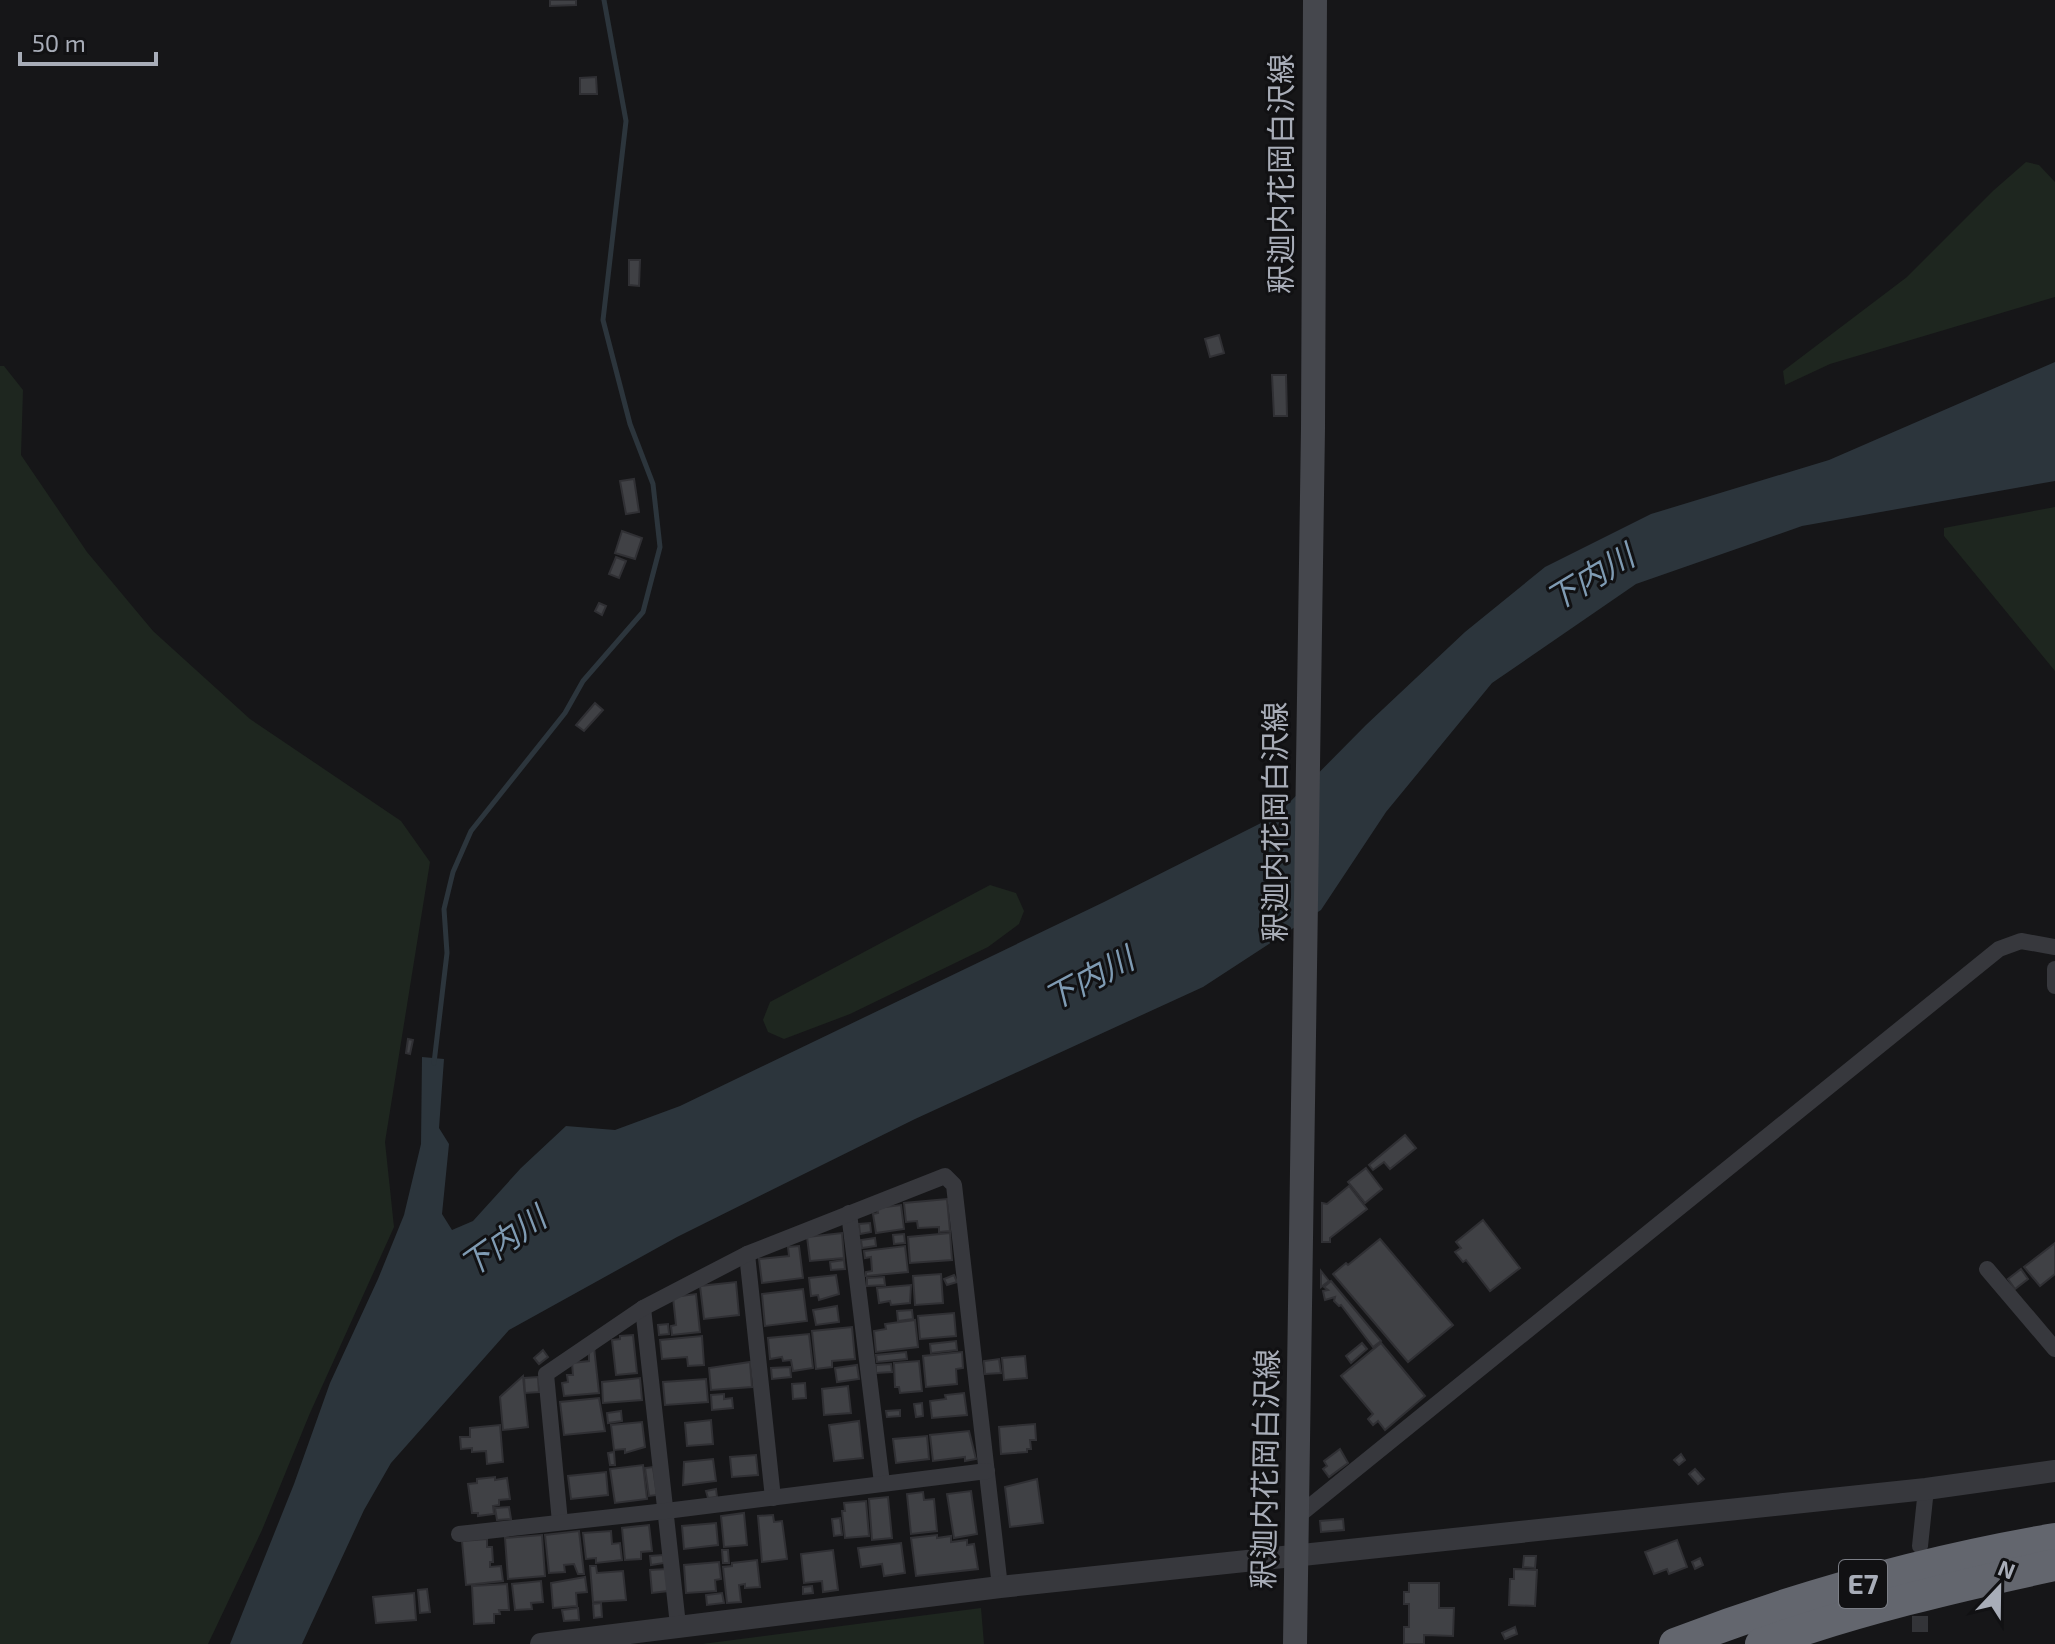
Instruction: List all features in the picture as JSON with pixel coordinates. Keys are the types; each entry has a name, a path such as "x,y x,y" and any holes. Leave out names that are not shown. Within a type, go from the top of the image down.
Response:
{"highway":[{"name":"E7","path":"1675,1644 1777,1608 1949,1560 2055,1539"},
{"name":"E7","path":"1761,1644 1913,1600 2055,1565"},
{"path":"1913,1600 2055,1571"}],"main road":[{"name":"釈迦内花岡白沢線","path":"1295,1644 1307,951 1315,0"}],"street":[{"path":"1298,1516 1999,949 2021,941 2055,947"},
{"path":"2055,969 2055,986"},
{"path":"560,1522 546,1374 643,1308 747,1254 945,1176 954,1185 1000,1587"},
{"path":"849,1213 882,1483"},
{"path":"747,1254 773,1498"},
{"path":"1987,1269 2055,1349"},
{"path":"643,1308 678,1625"},
{"path":"459,1534 987,1471"},
{"path":"541,1644 1000,1587 1926,1489 2055,1471"},
{"path":"1920,1546 1926,1489"}],"shaded area":[{"path":"2026,162 2039,165 2055,182 2055,297 1830,364 1785,385 1783,371 1907,277"},
{"path":"0,366 4,366 23,390 21,455 87,552 153,631 250,719 401,821 430,862 385,1142 394,1227 310,1413 262,1530 208,1644 0,1644"},
{"path":"2055,507 2055,671 1944,536 1944,528"},
{"path":"990,885 1016,893 1024,911 1019,924 988,947 850,1014 784,1039 768,1032 763,1020 770,1002"},
{"path":"981,1608 984,1644 702,1644"}],"water":[{"name":"下内川","path":"2055,362 2055,481 1802,526 1636,584 1492,683 1386,812 1321,910 1203,987 915,1119 677,1237 509,1330 391,1463 364,1510 302,1644 230,1644 294,1484 330,1383 404,1215 421,1144 422,1057 444,1059 439,1128 449,1144 442,1214 452,1230 473,1221 521,1168 566,1126 615,1130 680,1106 1104,902 1277,815 1366,725 1465,632 1545,567 1651,514 1829,460"}],"building":[{"path":"550,0 576,0 576,5 550,6"},
{"path":"596,77 597,94 580,94 580,78"},
{"path":"629,260 640,260 639,286 629,285"},
{"path":"1219,335 1224,353 1210,357 1205,339"},
{"path":"1272,375 1286,375 1287,416 1274,416"},
{"path":"634,479 639,512 626,514 620,481"},
{"path":"622,531 642,538 635,559 615,553"},
{"path":"616,557 626,561 619,578 609,574"},
{"path":"599,603 606,606 602,615 595,611"},
{"path":"595,703 603,710 584,731 576,725"},
{"path":"408,1039 413,1040 410,1054 406,1053"},
{"path":"1405,1135 1416,1148 1390,1169 1384,1162 1373,1170 1369,1165"},
{"path":"1366,1168 1382,1189 1365,1203 1348,1182"},
{"path":"1349,1186 1367,1209 1330,1238 1330,1242 1322,1242 1322,1203 1327,1204"},
{"path":"947,1199 950,1231 939,1232 939,1227 918,1228 917,1221 906,1222 904,1203"},
{"path":"901,1205 904,1229 876,1233 873,1214 878,1213 877,1208"},
{"path":"1483,1220 1520,1268 1490,1291 1466,1260 1463,1262 1455,1252 1461,1248 1456,1242"},
{"path":"870,1223 871,1232 860,1234 859,1224"},
{"path":"842,1233 844,1258 810,1261 807,1237"},
{"path":"950,1233 952,1260 910,1263 908,1237"},
{"path":"904,1234 905,1243 894,1244 893,1235"},
{"path":"875,1238 876,1246 862,1248 861,1240"},
{"path":"1380,1239 1453,1325 1408,1362 1333,1274"},
{"path":"2055,1243 2055,1274 2040,1286 2024,1267"},
{"path":"799,1246 803,1278 762,1283 759,1259 789,1256 788,1247"},
{"path":"905,1246 908,1272 866,1276 866,1272 872,1271 871,1257 865,1258 864,1251"},
{"path":"844,1260 845,1269 831,1270 830,1262"},
{"path":"2021,1269 2028,1279 2015,1289 2008,1279"},
{"path":"1321,1271 1329,1281 1321,1287"},
{"path":"941,1274 943,1303 915,1305 913,1276"},
{"path":"836,1275 839,1294 819,1300 818,1295 811,1296 809,1278"},
{"path":"954,1275 957,1282 947,1285 944,1279"},
{"path":"884,1277 885,1285 867,1286 867,1278"},
{"path":"1331,1281 1381,1341 1373,1347 1341,1305 1334,1301 1335,1297 1325,1300 1323,1291 1328,1290 1324,1287"},
{"path":"736,1282 739,1315 704,1319 700,1286"},
{"path":"911,1285 910,1303 879,1303 877,1288"},
{"path":"803,1289 807,1321 765,1326 762,1294"},
{"path":"696,1294 700,1332 672,1335 671,1326 676,1325 673,1297"},
{"path":"837,1306 839,1322 816,1325 813,1310"},
{"path":"912,1310 913,1319 898,1321 897,1311"},
{"path":"954,1313 956,1336 920,1339 918,1316"},
{"path":"915,1320 918,1347 876,1352 874,1331 886,1329 885,1324"},
{"path":"668,1324 669,1334 659,1335 658,1325"},
{"path":"852,1327 855,1359 832,1361 832,1367 816,1369 812,1331"},
{"path":"809,1334 813,1368 793,1371 791,1360 783,1361 782,1357 770,1359 768,1338"},
{"path":"633,1335 637,1373 616,1375 612,1340"},
{"path":"702,1336 704,1365 688,1366 687,1357 662,1359 660,1340"},
{"path":"956,1341 957,1350 931,1353 930,1344"},
{"path":"1362,1343 1367,1349 1351,1363 1346,1356"},
{"path":"1381,1343 1425,1396 1385,1430 1378,1421 1373,1425 1368,1419 1373,1414 1341,1376"},
{"path":"594,1347 599,1393 564,1396 562,1383 568,1382 567,1375 573,1375 572,1363 589,1361 589,1353"},
{"path":"543,1350 548,1357 539,1364 534,1358"},
{"path":"906,1352 907,1359 877,1362 876,1355"},
{"path":"962,1352 963,1368 956,1369 957,1384 926,1387 923,1356"},
{"path":"1025,1356 1027,1378 1004,1380 1002,1358"},
{"path":"999,1359 1001,1373 985,1374 984,1361"},
{"path":"919,1361 922,1391 900,1393 899,1387 895,1387 894,1363"},
{"path":"750,1362 752,1387 711,1390 709,1368"},
{"path":"891,1364 892,1372 876,1373 876,1365"},
{"path":"857,1365 859,1379 837,1382 835,1368"},
{"path":"790,1367 791,1377 772,1379 771,1368"},
{"path":"523,1376 528,1427 503,1430 500,1397"},
{"path":"538,1377 539,1392 525,1393 524,1378"},
{"path":"640,1378 642,1400 603,1403 602,1382"},
{"path":"706,1379 708,1402 665,1405 663,1382"},
{"path":"805,1383 806,1398 793,1399 792,1384"},
{"path":"848,1386 851,1413 824,1415 822,1389"},
{"path":"964,1393 967,1415 932,1418 930,1401 946,1399 945,1395"},
{"path":"724,1394 724,1399 732,1398 733,1408 712,1410 711,1395"},
{"path":"599,1398 605,1431 564,1435 560,1402"},
{"path":"922,1403 923,1416 916,1417 914,1404"},
{"path":"900,1410 900,1416 887,1417 886,1411"},
{"path":"621,1411 622,1421 608,1423 607,1413"},
{"path":"711,1420 713,1444 687,1446 685,1423"},
{"path":"859,1421 863,1458 834,1461 829,1425"},
{"path":"642,1422 645,1447 625,1453 625,1449 614,1450 611,1425"},
{"path":"1035,1424 1036,1440 1030,1440 1031,1449 1001,1454 999,1427"},
{"path":"500,1425 503,1462 487,1464 486,1451 461,1449 460,1437 470,1437 470,1428"},
{"path":"969,1431 976,1459 965,1461 965,1457 933,1461 930,1435"},
{"path":"927,1436 929,1459 896,1463 893,1439"},
{"path":"1340,1449 1348,1463 1329,1477 1323,1469 1327,1466 1324,1461"},
{"path":"614,1452 615,1465 610,1465 608,1453"},
{"path":"1681,1454 1685,1460 1679,1465 1674,1460"},
{"path":"756,1455 758,1475 732,1477 730,1457"},
{"path":"713,1459 716,1481 683,1485 684,1462"},
{"path":"643,1465 647,1499 615,1503 610,1469"},
{"path":"653,1467 657,1495 649,1496 645,1468"},
{"path":"1695,1469 1704,1479 1698,1484 1689,1474"},
{"path":"606,1472 608,1495 571,1499 568,1476"},
{"path":"495,1477 495,1480 507,1478 510,1499 499,1500 499,1505 493,1506 494,1514 478,1516 478,1513 472,1513 468,1484 477,1483 477,1479"},
{"path":"1037,1479 1043,1523 1010,1527 1005,1487"},
{"path":"716,1489 717,1497 708,1498 706,1491"},
{"path":"971,1491 977,1534 954,1538 947,1494"},
{"path":"923,1492 924,1500 934,1499 937,1531 911,1534 907,1494"},
{"path":"888,1497 892,1538 872,1540 869,1499"},
{"path":"866,1501 869,1536 845,1538 844,1503"},
{"path":"509,1507 511,1519 497,1520 495,1508"},
{"path":"744,1513 747,1545 724,1547 721,1516"},
{"path":"773,1515 774,1522 782,1521 787,1559 762,1562 758,1516"},
{"path":"840,1518 842,1535 834,1536 832,1519"},
{"path":"1343,1519 1344,1530 1321,1532 1320,1521"},
{"path":"716,1523 718,1545 684,1549 682,1526"},
{"path":"649,1525 652,1551 641,1552 641,1559 625,1560 622,1528"},
{"path":"579,1531 584,1574 578,1574 574,1564 564,1565 565,1572 549,1573 545,1535"},
{"path":"611,1531 612,1544 620,1543 622,1560 596,1563 596,1558 586,1559 583,1533"},
{"path":"542,1535 545,1576 508,1579 505,1538"},
{"path":"937,1535 937,1538 951,1536 951,1542 967,1540 967,1545 974,1544 978,1569 916,1576 911,1538"},
{"path":"487,1539 487,1547 492,1547 493,1562 490,1562 490,1567 501,1566 503,1581 466,1585 462,1541"},
{"path":"1677,1540 1687,1567 1669,1574 1667,1569 1654,1574 1645,1552"},
{"path":"901,1543 905,1573 884,1576 882,1564 861,1567 858,1548"},
{"path":"722,1550 728,1550 729,1563 723,1563"},
{"path":"833,1550 838,1590 823,1592 822,1581 804,1583 801,1554"},
{"path":"663,1555 664,1563 651,1565 650,1556"},
{"path":"1524,1556 1536,1556 1535,1568 1523,1567"},
{"path":"1700,1558 1703,1565 1695,1569 1692,1562"},
{"path":"757,1560 760,1587 745,1588 745,1584 739,1585 741,1602 727,1603 723,1567"},
{"path":"719,1562 721,1579 715,1580 716,1591 686,1593 684,1565"},
{"path":"590,1566 596,1566 597,1573 623,1571 626,1600 593,1602"},
{"path":"667,1569 668,1591 652,1593 650,1570"},
{"path":"1514,1569 1537,1570 1535,1606 1509,1605 1510,1579 1514,1579"},
{"path":"585,1577 587,1592 576,1593 577,1606 553,1608 551,1583"},
{"path":"541,1581 543,1602 531,1603 532,1609 515,1610 512,1584"},
{"path":"1409,1583 1439,1583 1439,1608 1454,1608 1453,1636 1424,1635 1424,1644 1404,1644 1404,1627 1409,1627 1409,1604 1404,1604 1404,1592 1409,1592"},
{"path":"507,1584 509,1610 499,1610 500,1614 494,1614 494,1623 474,1624 472,1586"},
{"path":"812,1586 813,1593 803,1594 803,1587"},
{"path":"427,1589 430,1612 420,1613 418,1590"},
{"path":"414,1593 416,1620 376,1623 373,1597"},
{"path":"722,1593 724,1603 707,1605 706,1595"},
{"path":"601,1603 602,1617 594,1618 593,1604"},
{"path":"578,1608 579,1620 564,1621 562,1610"},
{"path":"1515,1627 1517,1634 1505,1639 1502,1633"}],"waterway":[{"path":"434,1063 447,953 444,909 453,872 471,831 565,713 583,681 643,612 660,547 653,484 630,424 603,320 626,121 604,0"}],"tunnel":[{"path":"1920,1592 1920,1639"}]}
